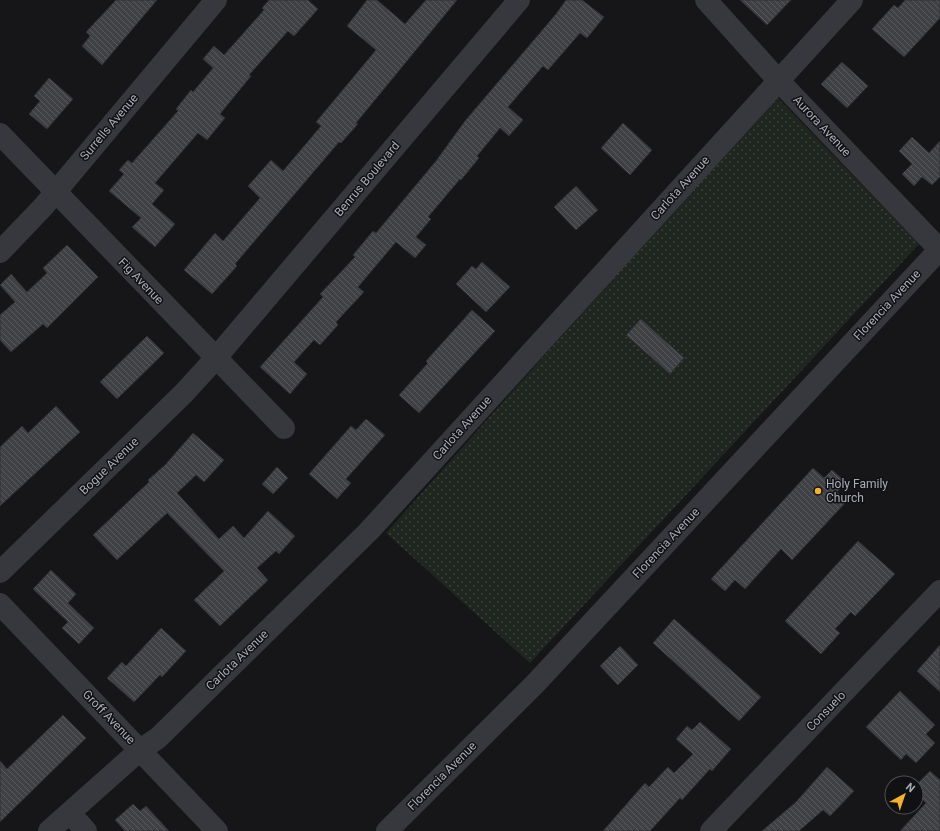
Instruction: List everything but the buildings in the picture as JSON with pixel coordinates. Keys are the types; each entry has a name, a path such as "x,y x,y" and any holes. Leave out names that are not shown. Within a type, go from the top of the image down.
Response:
{"street":[{"name":"Surrells Avenue","path":"0,252 43,208 55,191 216,0"},
{"name":"Benrus Boulevard","path":"215,359 519,0"},
{"name":"Aurora Avenue","path":"706,0 778,80 940,250"},
{"name":"Carlota Avenue","path":"49,831 140,750 158,738 369,531 852,0"},
{"name":"Fig Avenue","path":"0,134 215,359 284,428"},
{"name":"Florencia Avenue","path":"387,831 534,685 940,250"},
{"name":"Bogue Avenue","path":"0,572 184,393 215,359"},
{"name":"Consuelo","path":"711,831 940,591"},
{"name":"Groff Avenue","path":"0,604 218,831"},
{"path":"70,813 86,831"}],"shaded area":[{"path":"776,96 919,244 530,663 386,533"}],"place":[{"name":"Holy Family Church","path":"818,491"}]}
